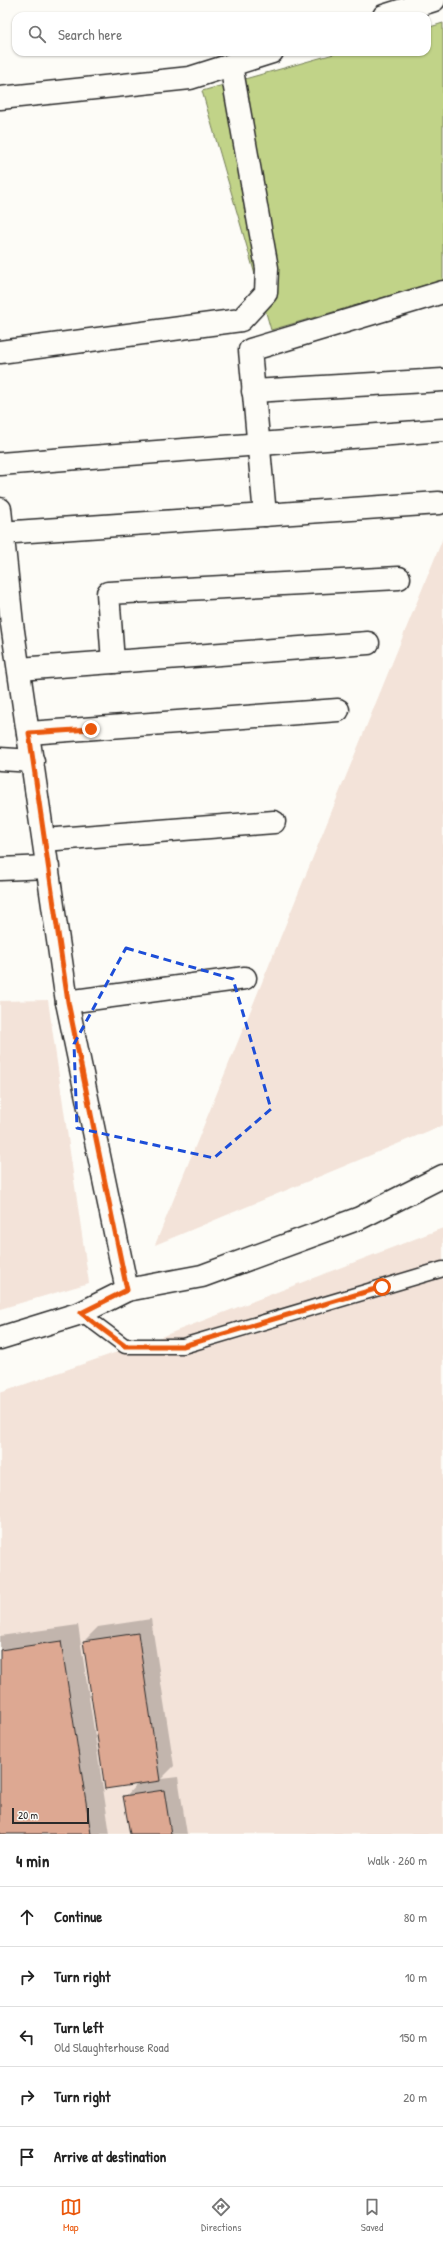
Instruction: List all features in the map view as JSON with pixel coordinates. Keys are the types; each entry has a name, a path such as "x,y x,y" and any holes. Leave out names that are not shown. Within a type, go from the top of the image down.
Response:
{"street":[{"path":"396,12 434,0"},
{"path":"0,98 190,78 259,56"},
{"path":"0,352 241,320 266,294 267,268 231,65"},
{"path":"265,515 250,350 443,292"},
{"path":"254,391 443,380"},
{"path":"0,464 443,430"},
{"path":"1,533 439,503"},
{"path":"0,509 6,624 20,669 68,1002 127,1290"},
{"path":"113,662 108,593 399,578"},
{"path":"20,669 368,642"},
{"path":"29,733 338,710"},
{"path":"0,759 33,761"},
{"path":"44,840 274,822"},
{"path":"0,869 48,868"},
{"path":"68,1002 245,978"},
{"path":"0,1338 81,1313 127,1290 202,1276 360,1218 443,1176"}],"lane":[{"path":"81,1313 125,1346 183,1346 443,1269"}],"highlighted area":[{"path":"126,948 233,979 271,1109 214,1158 77,1128 74,1044"}],"shaded area":[{"path":"443,538 443,1125 155,1245"},
{"path":"48,1000 89,1283 0,1309 0,1001"},
{"path":"443,1228 443,1834 0,1834 0,1393 163,1336"}],"green space":[{"path":"443,23 443,280 271,330 202,91 327,56 431,56 431,27"}],"building":[{"path":"138,1633 160,1781 105,1789 83,1641"},
{"path":"61,1641 91,1834 0,1834 0,1650"},
{"path":"164,1790 171,1834 130,1834 123,1796"}],"route":[{"path":"91,729 29,733 68,1002 127,1290 81,1313 125,1346 183,1346 382,1287"}]}
